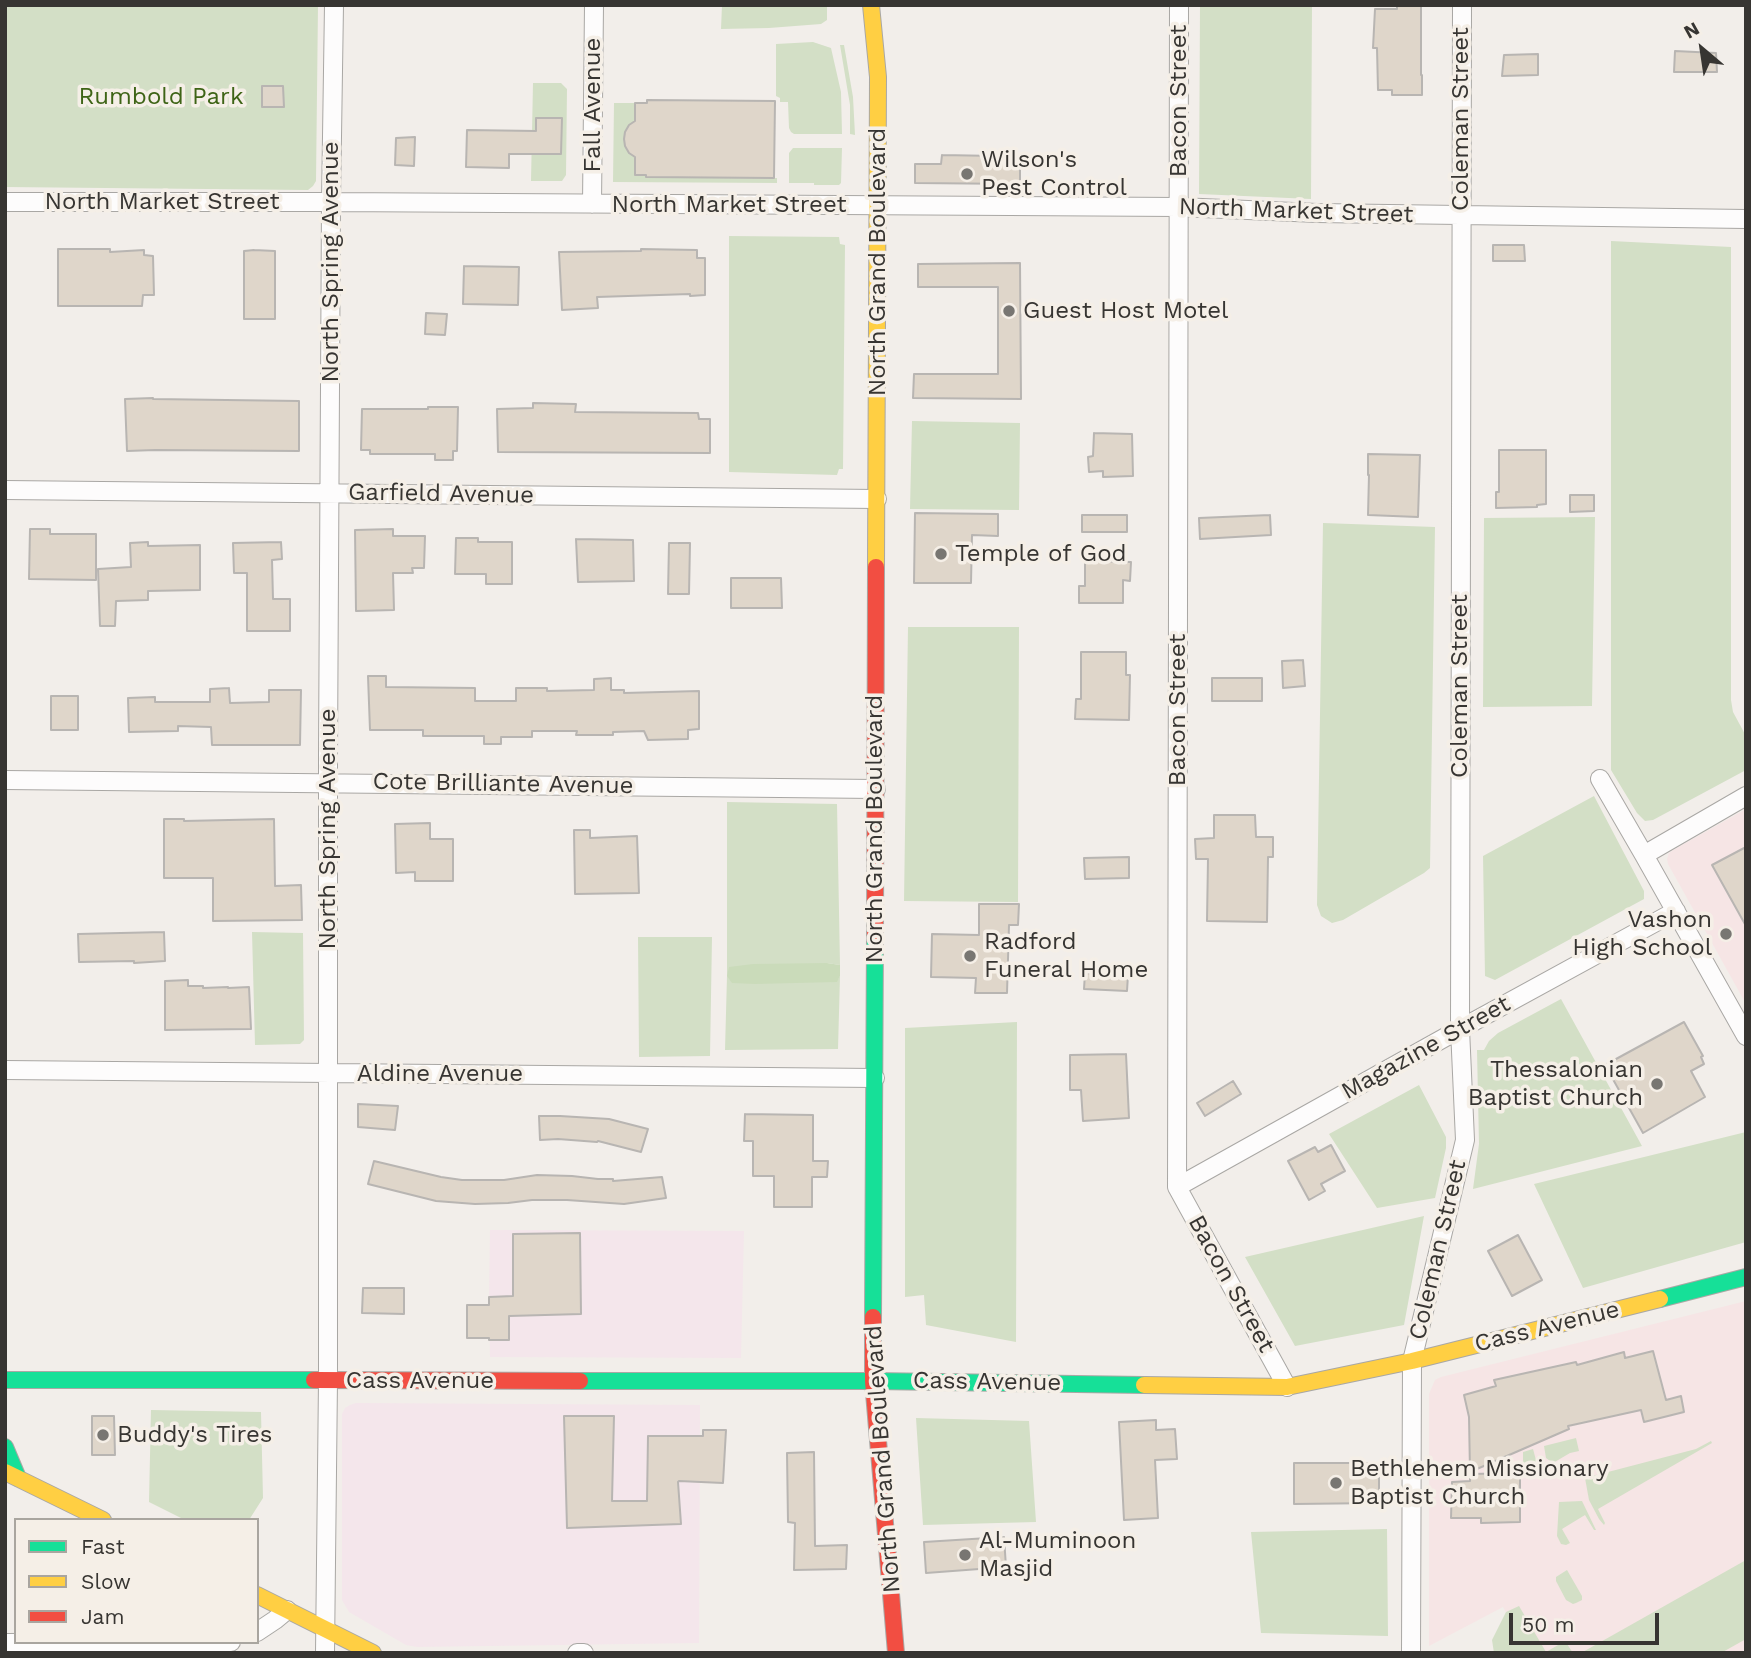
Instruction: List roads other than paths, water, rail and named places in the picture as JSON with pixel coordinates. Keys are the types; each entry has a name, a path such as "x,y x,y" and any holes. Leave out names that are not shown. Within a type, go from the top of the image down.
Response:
{"main road":[{"name":"North Grand Boulevard","path":"871,5 878,77 873,1381 896,1653"},
{"name":"Cass Avenue","path":"5,1380 873,1381 1287,1387 1412,1361 1746,1276"},
{"path":"5,1447 12,1475 99,1518"},
{"path":"259,1596 373,1653"}],"street":[{"name":"North Spring Avenue","path":"326,1653 329,493 334,5"},
{"name":"Fall Avenue","path":"592,204 594,5"},
{"name":"Bacon Street","path":"1179,5 1177,1187 1287,1387"},
{"name":"Coleman Street","path":"1411,1653 1412,1361 1465,1140 1460,1029 1462,5"},
{"name":"North Market Street","path":"5,202 1179,207 1317,213 1746,219"},
{"name":"Garfield Avenue","path":"5,491 877,499"},
{"path":"1600,779 1746,1035"},
{"name":"Cote Brilliante Avenue","path":"5,780 876,789"},
{"path":"1644,855 1746,796"},
{"name":"Magazine Street","path":"1177,1187 1676,911"},
{"name":"Aldine Avenue","path":"5,1070 875,1078"},
{"path":"259,1631 287,1610"},
{"path":"577,1653 584,1653"}],"place":[{"name":"Wilson's Pest Control","path":"967,174"},
{"name":"Guest Host Motel","path":"1009,311"},
{"name":"Temple of God","path":"941,554"},
{"name":"Vashon High School","path":"1726,934"},
{"name":"Radford Funeral Home","path":"970,956"},
{"name":"Thessalonian Baptist Church","path":"1657,1084"},
{"name":"Buddy's Tires","path":"103,1435"},
{"name":"Bethlehem Missionary Baptist Church","path":"1336,1483"},
{"name":"Al-Muminoon Masjid","path":"965,1555"}],"park label":[{"name":"Rumbold Park","path":"161,97"}]}
